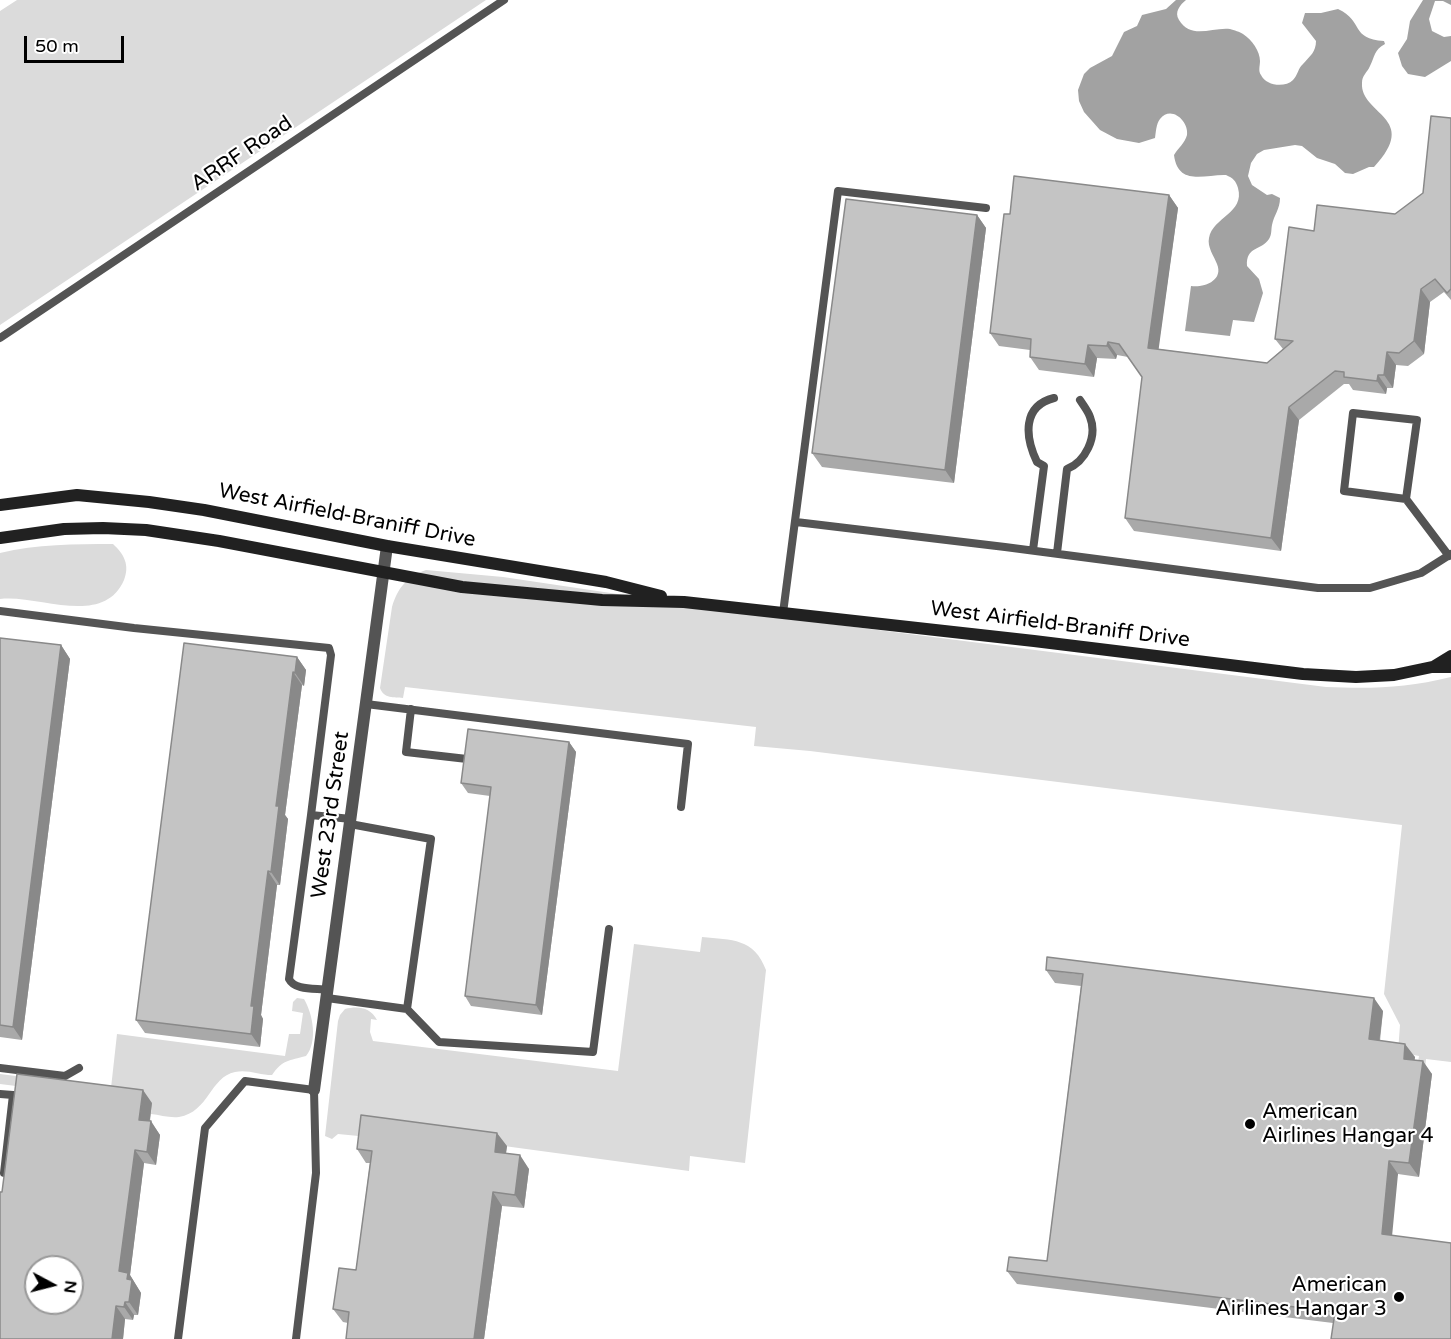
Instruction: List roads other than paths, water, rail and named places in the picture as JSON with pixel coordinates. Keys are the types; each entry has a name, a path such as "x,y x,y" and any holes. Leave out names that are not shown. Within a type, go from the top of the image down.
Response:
{"street":[{"name":"West Airfield-Braniff Drive","path":"0,505 77,495 111,497 204,510 387,546 606,582 684,602"},
{"name":"West Airfield-Braniff Drive","path":"0,538 64,529 146,530 462,587 602,600 684,602 1034,640 1303,674 1356,677 1394,675 1432,667"},
{"name":"West 23rd Street","path":"314,1090 387,546"},
{"path":"1432,667 1451,656"},
{"path":"1432,667 1451,667"}],"lane":[{"name":"ARRF Road","path":"0,338 504,0"},
{"path":"783,613 838,191 986,208"},
{"path":"1033,550 1044,466 1036,462 1027,432 1033,411 1043,400 1054,398"},
{"path":"1057,553 1067,470 1078,465 1091,443 1091,419 1080,400"},
{"path":"796,522 1057,553 1318,588 1370,588 1421,573 1450,555 1406,499 1344,491 1353,413 1417,420 1406,499"},
{"path":"0,611 134,628 328,648 331,655 289,979 291,983 327,994 407,1009 439,1042 593,1052 609,929"},
{"path":"366,704 688,744 681,807"},
{"path":"411,710 406,752 467,759"},
{"path":"311,815 431,839 407,1009"},
{"path":"0,1068 65,1076 79,1068"},
{"path":"178,1339 205,1128 245,1081 314,1090 316,1173 296,1339"},
{"path":"0,1094 13,1095 3,1183"}],"place":[{"name":"American Airlines Hangar 4","path":"1250,1124"},
{"name":"American Airlines Hangar 3","path":"1399,1297"}]}
